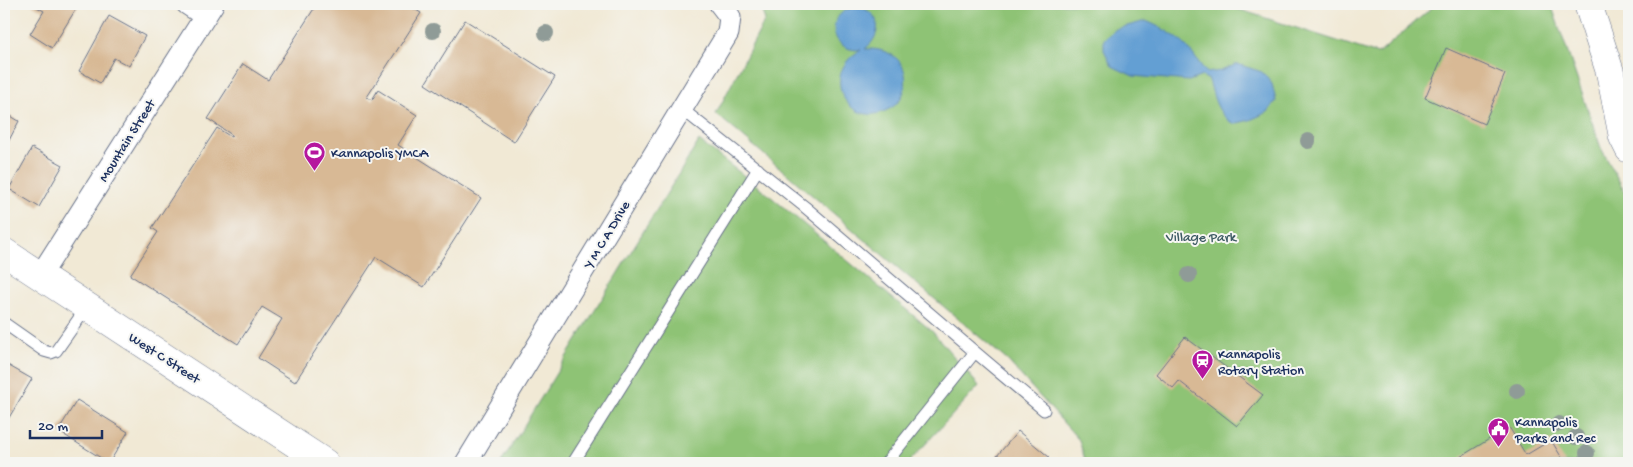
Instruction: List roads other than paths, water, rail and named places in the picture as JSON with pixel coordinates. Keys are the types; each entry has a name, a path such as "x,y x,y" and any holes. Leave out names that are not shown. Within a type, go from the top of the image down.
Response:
{"main road":[{"path":"1588,4 1610,72 1624,137 1629,149"},
{"path":"1610,72 1629,102"},
{"name":"West C Street","path":"4,252 325,463"}],"street":[{"path":"187,4 209,10"},
{"name":"Y M C A Drive","path":"466,463 728,33 730,17 720,4"},
{"name":"Mountain Street","path":"40,276 209,10"}],"lane":[{"path":"682,109 805,207 1044,410"},
{"path":"573,463 758,169"},
{"path":"4,323 51,354 56,351 87,307"},
{"path":"886,463 974,352"}],"water":[{"path":"857,7 871,13 877,24 875,37 865,49 889,53 896,58 904,70 905,87 897,104 887,110 873,114 861,112 850,106 843,96 840,85 841,72 848,60 861,50 850,49 842,45 834,31 835,23 846,10"},
{"path":"1146,21 1168,32 1183,43 1207,73 1221,71 1237,64 1262,72 1272,84 1276,101 1268,112 1250,120 1233,124 1222,114 1214,99 1209,80 1202,76 1189,81 1133,76 1112,66 1104,50 1104,39 1116,29"}],"place":[{"name":"Kannapolis YMCA","path":"315,171"},
{"name":"Kannapolis Rotary Station","path":"1202,380"},
{"name":"Kannapolis Parks and Rec","path":"1499,448"}],"park label":[{"name":"Village Park","path":"1201,236"}]}
